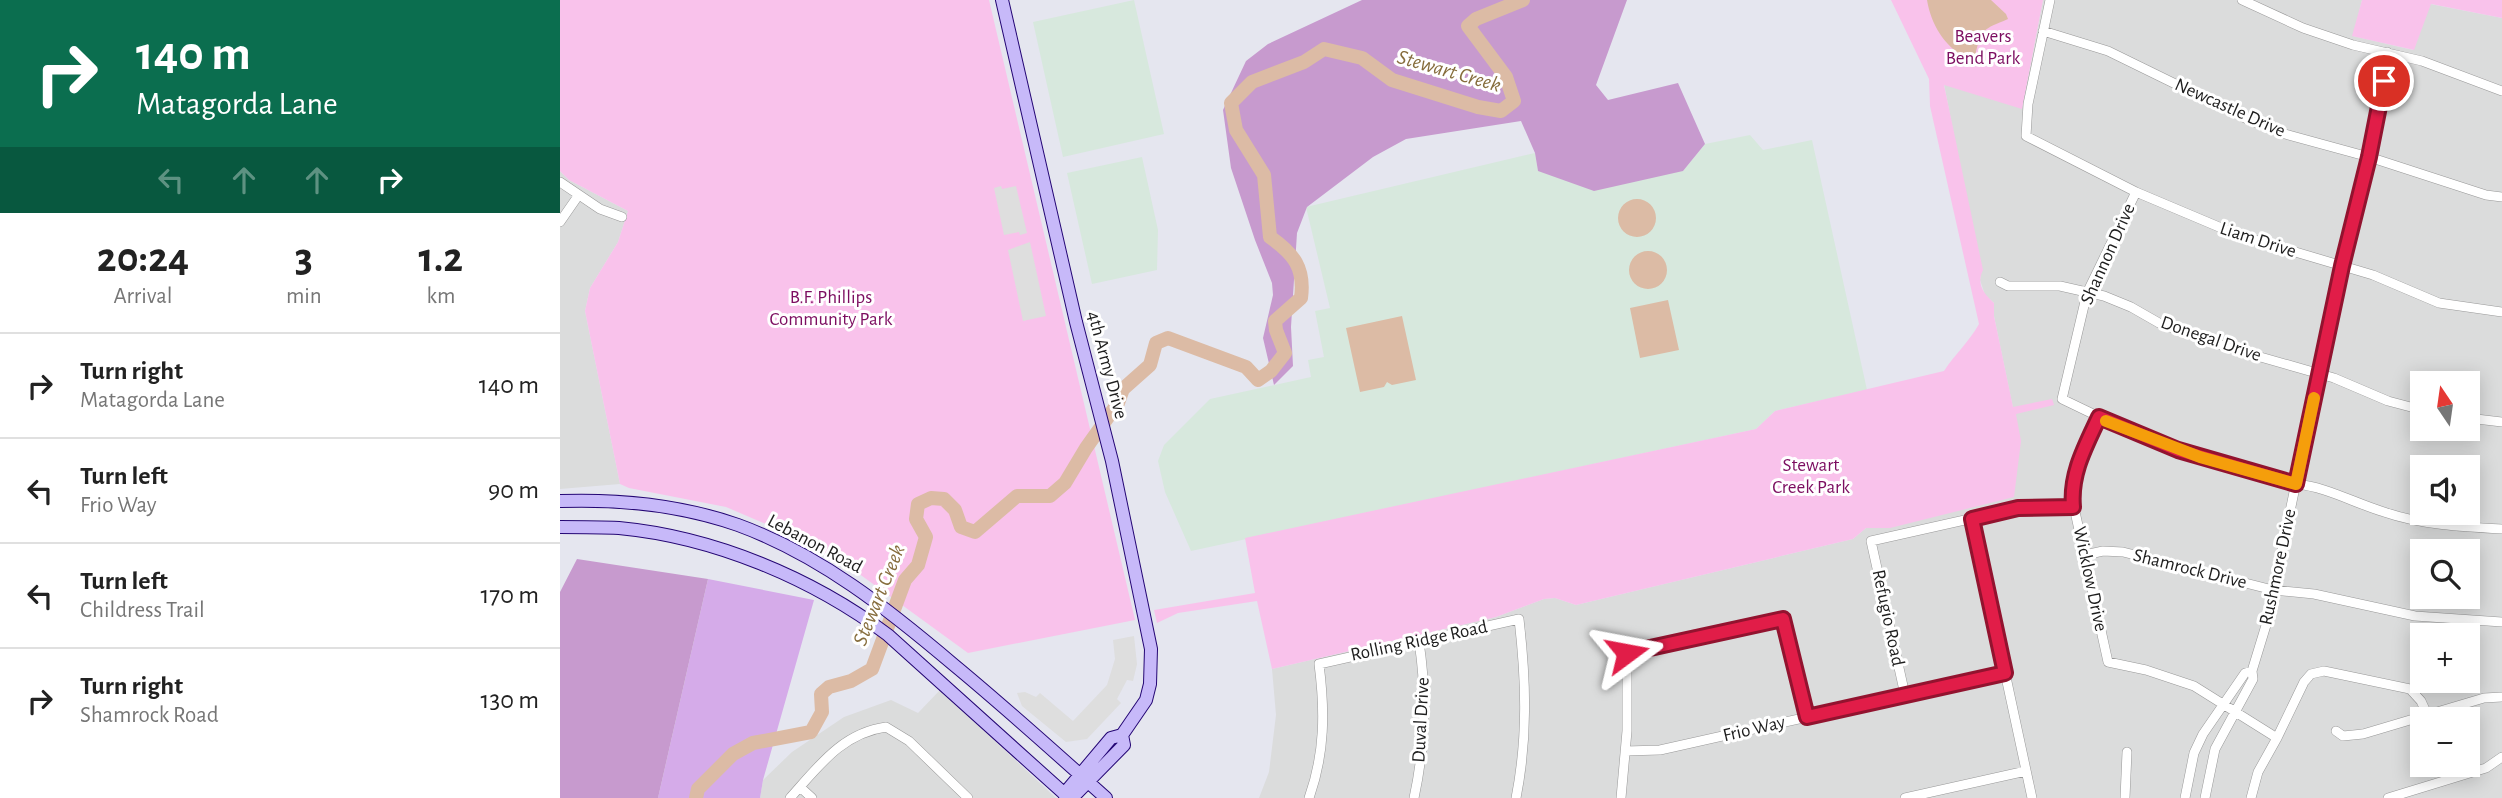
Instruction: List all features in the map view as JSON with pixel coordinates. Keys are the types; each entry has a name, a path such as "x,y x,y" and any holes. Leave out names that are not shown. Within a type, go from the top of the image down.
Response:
{"main road":[{"name":"4th Army Drive","path":"1002,0 1124,514 1152,661 1146,700 1122,734 1124,746 1083,778 1066,797"},
{"name":"Lebanon Road","path":"560,501 626,501 700,515 737,525 796,551 877,601 1106,798"},
{"name":"Lebanon Road","path":"560,527 618,528 697,544 729,552 821,591 859,613 888,635 996,730 1066,797"}],"street":[{"path":"2043,31 2050,0"},
{"path":"2242,0 2303,28 2353,45 2422,61 2502,91"},
{"name":"Liam Drive","path":"2043,31 2028,104 2025,135 2136,192 2238,235 2403,286 2439,303 2502,312"},
{"name":"Newcastle Drive","path":"2043,31 2108,51 2249,120 2285,134 2369,157 2486,195 2502,197"},
{"name":"Rushmore Drive","path":"2206,798 2214,749 2253,679 2252,671 2273,590 2342,266 2369,157 2387,52"},
{"path":"560,182 600,209 622,217"},
{"name":"Shannon Drive","path":"2099,417 2062,399 2087,293 2136,192"},
{"path":"560,222 578,196"},
{"name":"Donegal Drive","path":"2000,282 2008,286 2060,286 2104,296 2132,307 2159,323 2229,348 2334,378 2388,401 2410,407"},
{"path":"2099,417 2178,450 2296,484 2324,489 2384,513 2449,526 2502,529"},
{"name":"Wicklow Drive","path":"2099,417 2076,470 2073,507 2108,662 2146,670 2194,686 2224,703"},
{"path":"2480,419 2502,422"},
{"path":"2032,798 1972,519 2018,508 2073,507"},
{"name":"Refugio Road","path":"1905,695 1871,541 1972,519"},
{"name":"Shamrock Drive","path":"2085,555 2103,551 2123,552 2273,590 2314,594 2414,616 2502,622"},
{"name":"Rolling Ridge Road","path":"1309,798 1318,766 1324,721 1319,664 1519,619 1526,706 1522,767 1516,798"},
{"path":"1621,798 1626,751 1627,653 1783,619 1807,717"},
{"name":"Duval Drive","path":"1414,798 1424,729 1424,676 1419,642"},
{"name":"Rushmore Drive","path":"2185,798 2194,753 2203,734 2245,673 2252,671"},
{"path":"2251,798 2258,772 2304,682 2317,671 2410,689 2424,707"},
{"name":"Frio Way","path":"1626,751 1660,750 2005,673"},
{"path":"2452,707 2484,698 2502,697"},
{"path":"2224,703 2277,738"},
{"path":"2336,731 2343,736 2357,735 2410,719"},
{"path":"790,798 841,744 889,727 909,741 968,798"},
{"path":"2125,798 2127,752"},
{"path":"2388,798 2486,768 2502,757"},
{"path":"1905,798 2026,771"},
{"path":"800,788 811,798"}],"shaded area":[{"path":"1134,0 1164,134 1063,157 1033,22"},
{"path":"1362,0 1627,0 1596,85 1608,100 1678,83 1705,144 1683,171 1594,191 1538,171 1535,153 1521,121 1406,139 1373,157 1307,207 1297,233 1291,327 1293,366 1274,385 1263,338 1273,295 1272,283 1231,168 1223,110 1246,61 1268,44"},
{"path":"1927,0 1991,0 2008,19 1985,31 1975,56 1966,58 1940,34"},
{"path":"2043,0 2362,0 2353,36 2413,50 2430,4 2502,18 2502,798 1259,798 1269,772 1276,715 1272,669 1496,617 1544,599 1555,598 1576,605 1853,539 1866,528 1884,528 2013,408 1994,316 1994,303 1985,295 1980,280 1944,84 2022,108"},
{"path":"1750,135 1763,150 1812,140 1867,390 1775,411 1756,429 1191,551 1165,492 1158,461 1164,445 1210,399 1311,377 1308,360 1324,357 1315,311 1330,308 1306,207 1535,153 1538,171 1683,171 1705,144"},
{"path":"1142,157 1158,230 1157,270 1092,284 1067,173"},
{"path":"560,171 569,180 628,211 618,242 590,288 585,311 620,484 560,489"},
{"path":"1001,186 1002,189 1016,186 1027,233 1004,235 994,188"},
{"path":"1637,199 1651,204 1656,218 1651,232 1637,237 1623,232 1618,218 1623,204"},
{"path":"1030,242 1046,316 1023,321 1008,250"},
{"path":"1648,251 1662,256 1667,270 1662,284 1648,289 1634,284 1629,270 1634,256"},
{"path":"1668,300 1679,350 1640,358 1630,308"},
{"path":"1402,316 1416,380 1392,385 1387,382 1384,387 1360,392 1346,328"},
{"path":"577,559 708,579 658,798 560,798 560,592"},
{"path":"708,579 814,600 760,798 658,798"},
{"path":"1134,636 1137,664 1133,681 1127,680 1117,699 1121,703 1087,739 1066,742 1022,706 1017,693 1025,692 1036,697 1040,693 1073,721 1107,685 1115,659 1113,640"},
{"path":"940,690 1056,798 760,798 763,780 792,752 844,717 891,700 918,713"}],"green space":[{"name":"B.F. Phillips Community Park","path":"560,0 989,0 1135,620 968,653 847,565 773,527 726,507 620,484 585,311 590,288 618,242 628,211 569,180 560,171"},
{"name":"Stewart Creek Park","path":"1891,0 2043,0 2022,109 1944,85 1983,270 1980,280 1984,292 1994,303 1994,316 2013,407 2052,399 2054,405 2016,414 2021,441 2014,497 1890,528 1866,528 1853,539 1576,605 1555,598 1544,599 1496,617 1272,669 1257,601 1178,613 1157,623 1154,610 1255,593 1245,538 1756,429 1775,411 1944,371 1979,324 1930,106 1929,79"},
{"path":"2362,0 2502,0 2502,18 2431,4 2414,50 2352,36"}],"waterway":[{"name":"Stewart Creek","path":"696,798 698,789 733,754 753,743 811,732 822,712 821,694 829,687 851,681 872,669 905,580 918,565 926,537 916,519 918,504 931,498 944,499 955,510 961,527 975,532 1017,496 1050,496 1065,483 1118,403 1123,389 1150,365 1156,343 1168,338 1246,367 1258,380 1271,371 1285,353 1275,321 1301,298 1301,278 1296,263 1286,249 1270,237 1264,175 1236,130 1231,103 1252,82 1304,62 1324,49 1362,58 1392,80 1478,107 1501,111 1514,101 1506,77 1468,26 1476,19 1523,0"}],"slow traffic":[{"path":"2106,421 2200,457 2296,484 2314,398"}],"route":[{"path":"1627,653 1783,619 1807,717 2005,673 1972,519 2018,508 2073,507 2076,470 2099,417 2178,450 2296,484 2384,81"}],"park label":[{"name":"Beavers Bend Park","path":"1983,47"}]}
